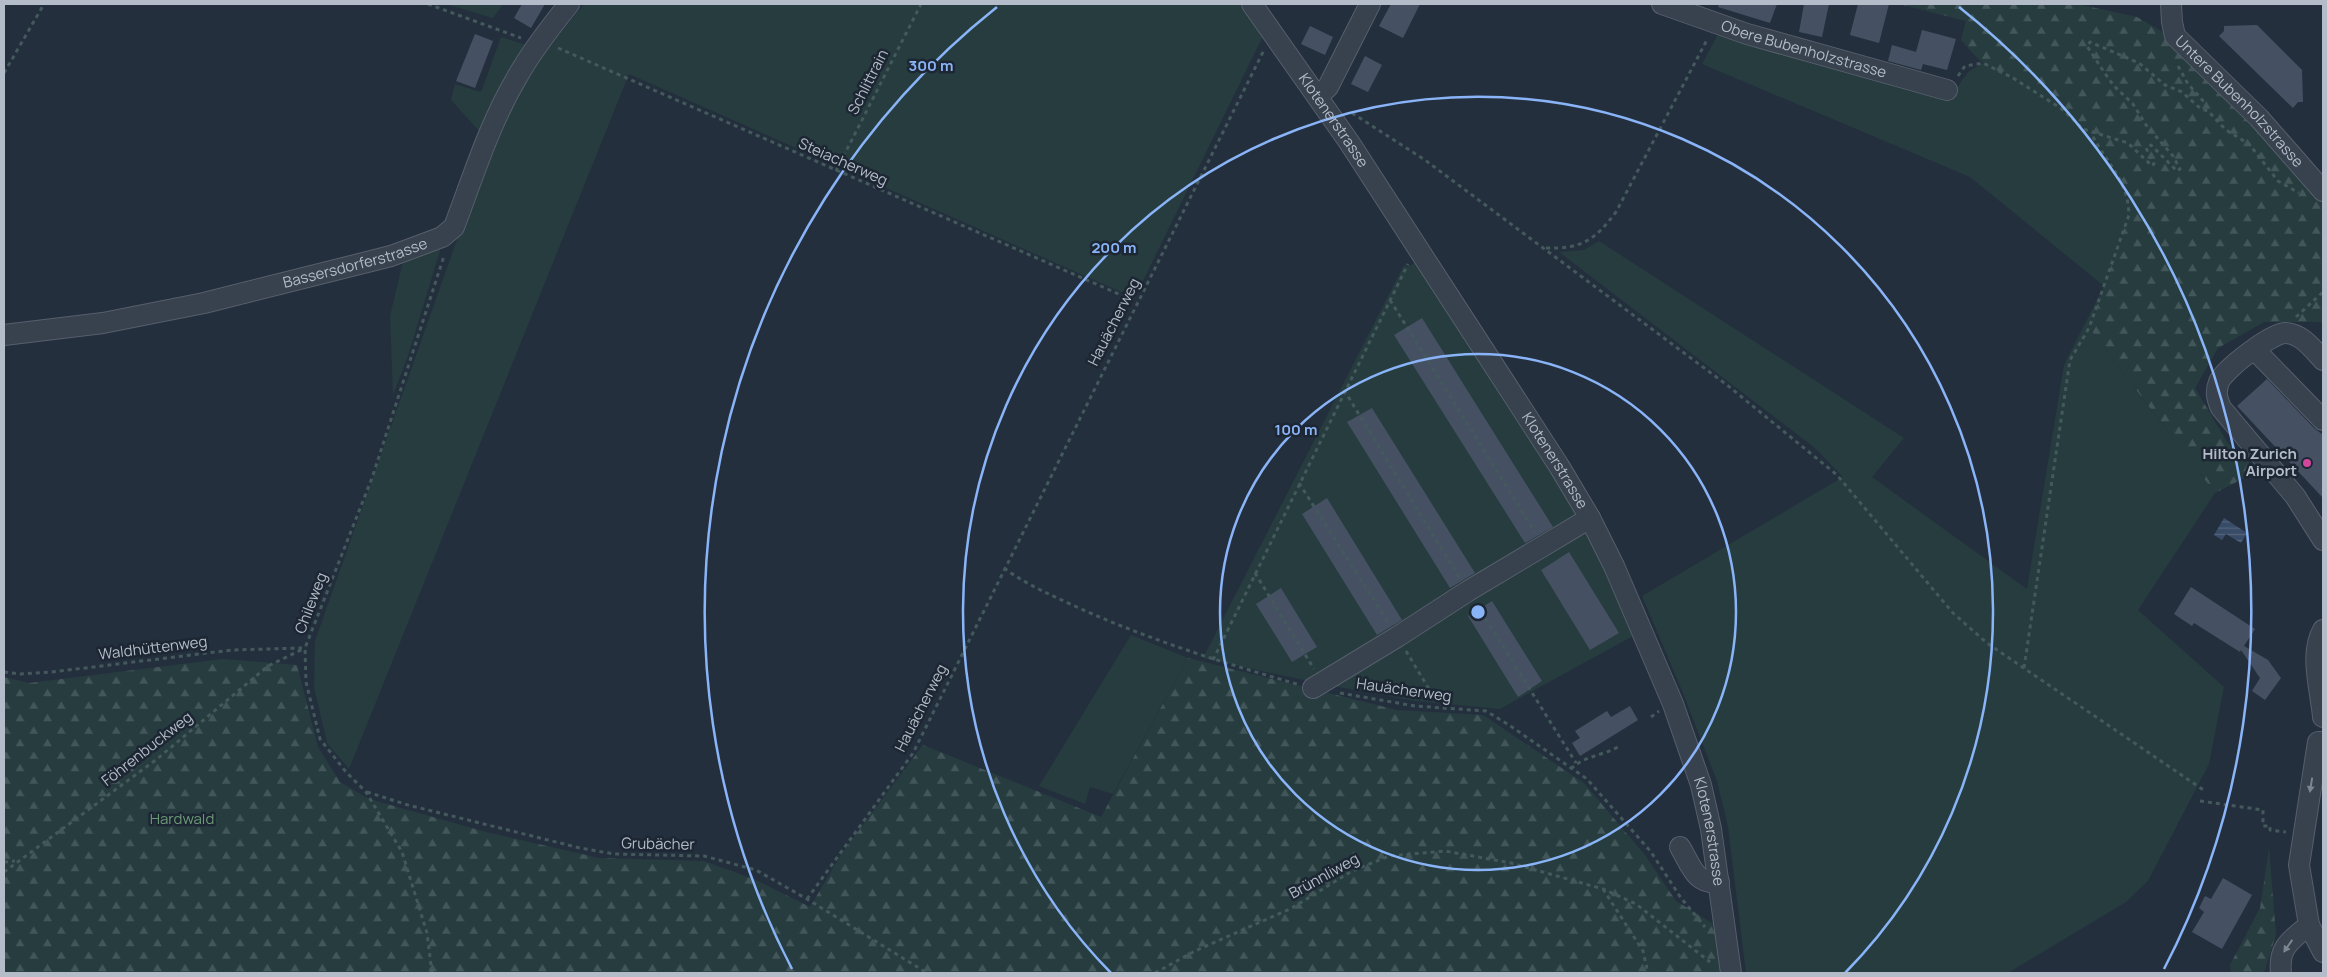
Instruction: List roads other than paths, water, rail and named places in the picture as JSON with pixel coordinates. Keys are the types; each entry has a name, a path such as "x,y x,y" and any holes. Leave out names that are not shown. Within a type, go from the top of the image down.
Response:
{"street":[{"name":"Bassersdorferstrasse","path":"4,335 103,323 204,303 391,256 442,237 454,227 488,135 515,79 569,4"},
{"name":"Klotenerstrasse","path":"1252,4 1318,96 1559,466 1590,518 1614,566 1669,694 1702,785 1711,829 1727,945 1724,970"},
{"path":"1318,96 1328,87 1370,4"},
{"name":"Obere Bubenholzstrasse","path":"1662,4 1715,24 1947,90"},
{"name":"Untere Bubenholzstrasse","path":"2171,4 2175,36 2259,118 2315,194"},
{"path":"2323,360 2307,342 2295,334 2284,332 2274,335 2227,371 2219,380 2217,398 2221,408 2295,496 2323,540"},
{"path":"2254,350 2323,420"},
{"path":"1317,685 1590,518"},
{"path":"2323,630 2318,644 2317,684 2323,717"},
{"path":"2323,742 2318,742 2299,865 2309,925 2323,952"},
{"path":"1680,847 1700,878 1710,883 1719,882"},
{"path":"2281,973 2280,960 2288,943 2309,925"}],"water":[{"path":"2224,518 2247,533 2241,543 2226,534 2222,540 2214,535"}],"place":[{"name":"Hilton Zurich Airport","path":"2307,463"}],"park label":[{"name":"Hardwald","path":"182,819"}]}
